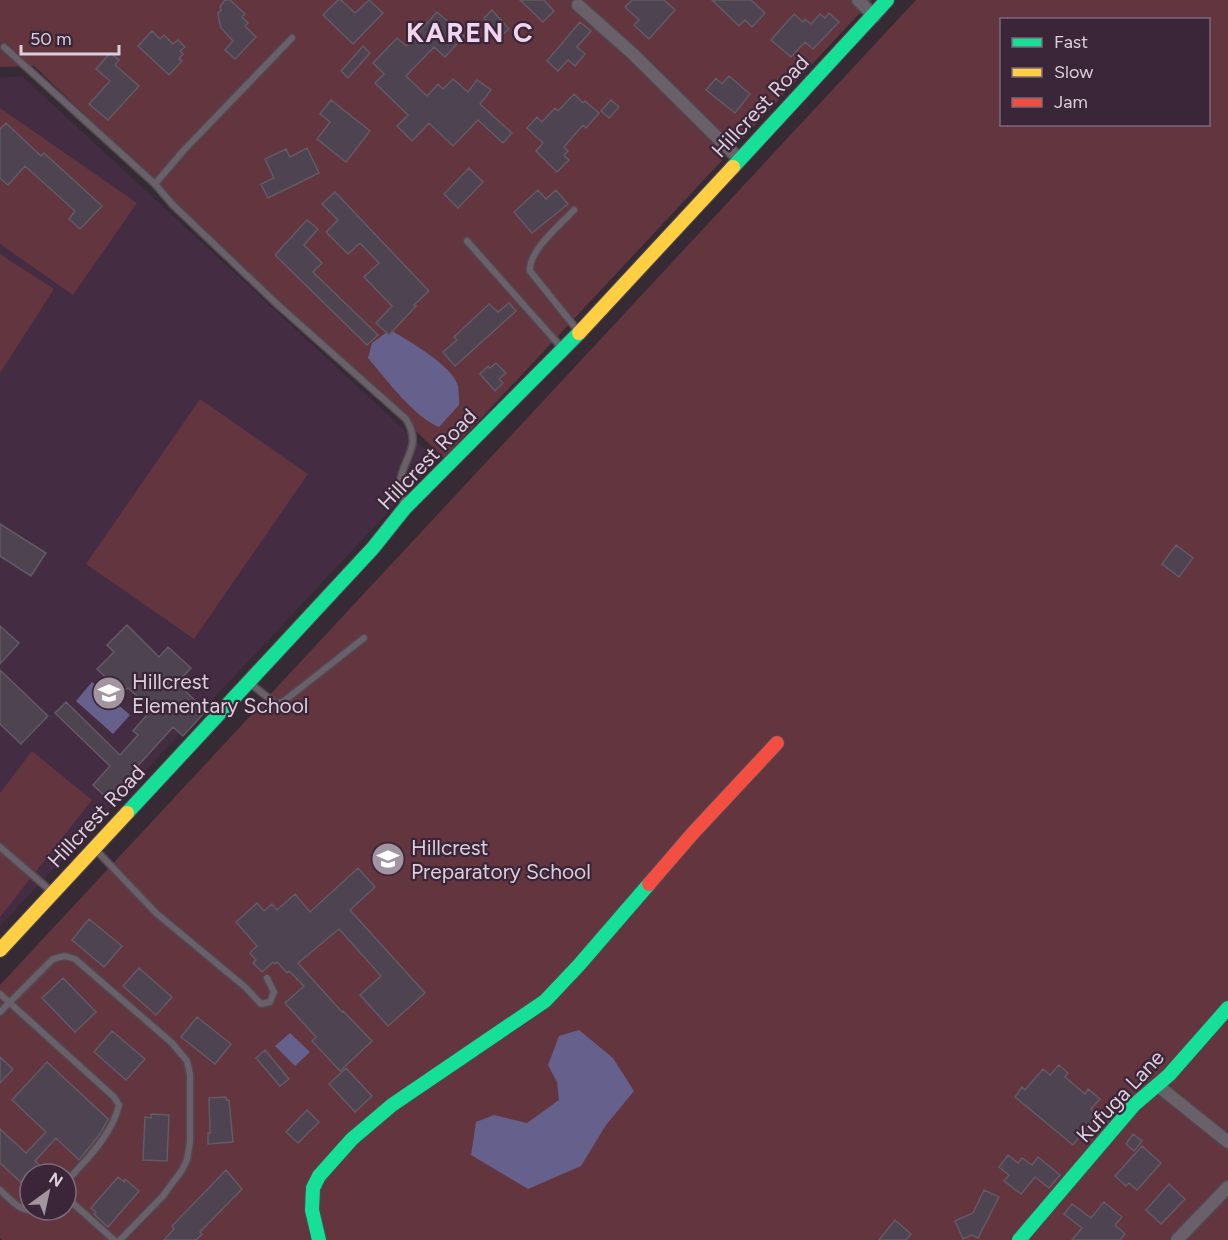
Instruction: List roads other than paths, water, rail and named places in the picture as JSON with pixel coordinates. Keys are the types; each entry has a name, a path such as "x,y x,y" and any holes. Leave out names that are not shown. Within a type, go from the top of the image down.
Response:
{"street":[{"path":"858,0 873,16"},
{"name":"Hillcrest Road","path":"0,950 373,548 405,508 564,350 887,0"},
{"path":"578,5 633,54 739,159"},
{"path":"319,1240 312,1210 314,1188 319,1176 352,1139 392,1105 545,1001 693,833 777,743"},
{"name":"Kufuga Lane","path":"1019,1240 1134,1105 1169,1075 1228,1008"},
{"path":"1157,1085 1228,1142"},
{"path":"1177,1240 1228,1187"}],"lane":[{"path":"155,184 184,150 292,38"},
{"path":"4,47 155,184 173,205 278,305 406,419 413,438 400,484 405,508"},
{"path":"574,210 533,254 529,264 530,271 580,332"},
{"path":"466,241 564,350"},
{"path":"249,682 276,704 284,701 364,638"},
{"path":"0,847 54,893"},
{"path":"95,849 156,914 246,987 261,1004 270,1002 274,992 267,978"},
{"path":"0,1012 53,959 65,956 75,959 172,1043 187,1061 190,1085 190,1142 187,1160 163,1196 120,1240"},
{"path":"0,994 114,1097 119,1105 116,1117 94,1151 78,1169"},
{"path":"0,1190 18,1206"},
{"path":"78,1208 114,1240"}],"place":[{"name":"Hillcrest Elementary School","path":"109,693"},
{"name":"Hillcrest Preparatory School","path":"388,859"}],"district":[{"name":"KAREN C","path":"470,32"}]}
